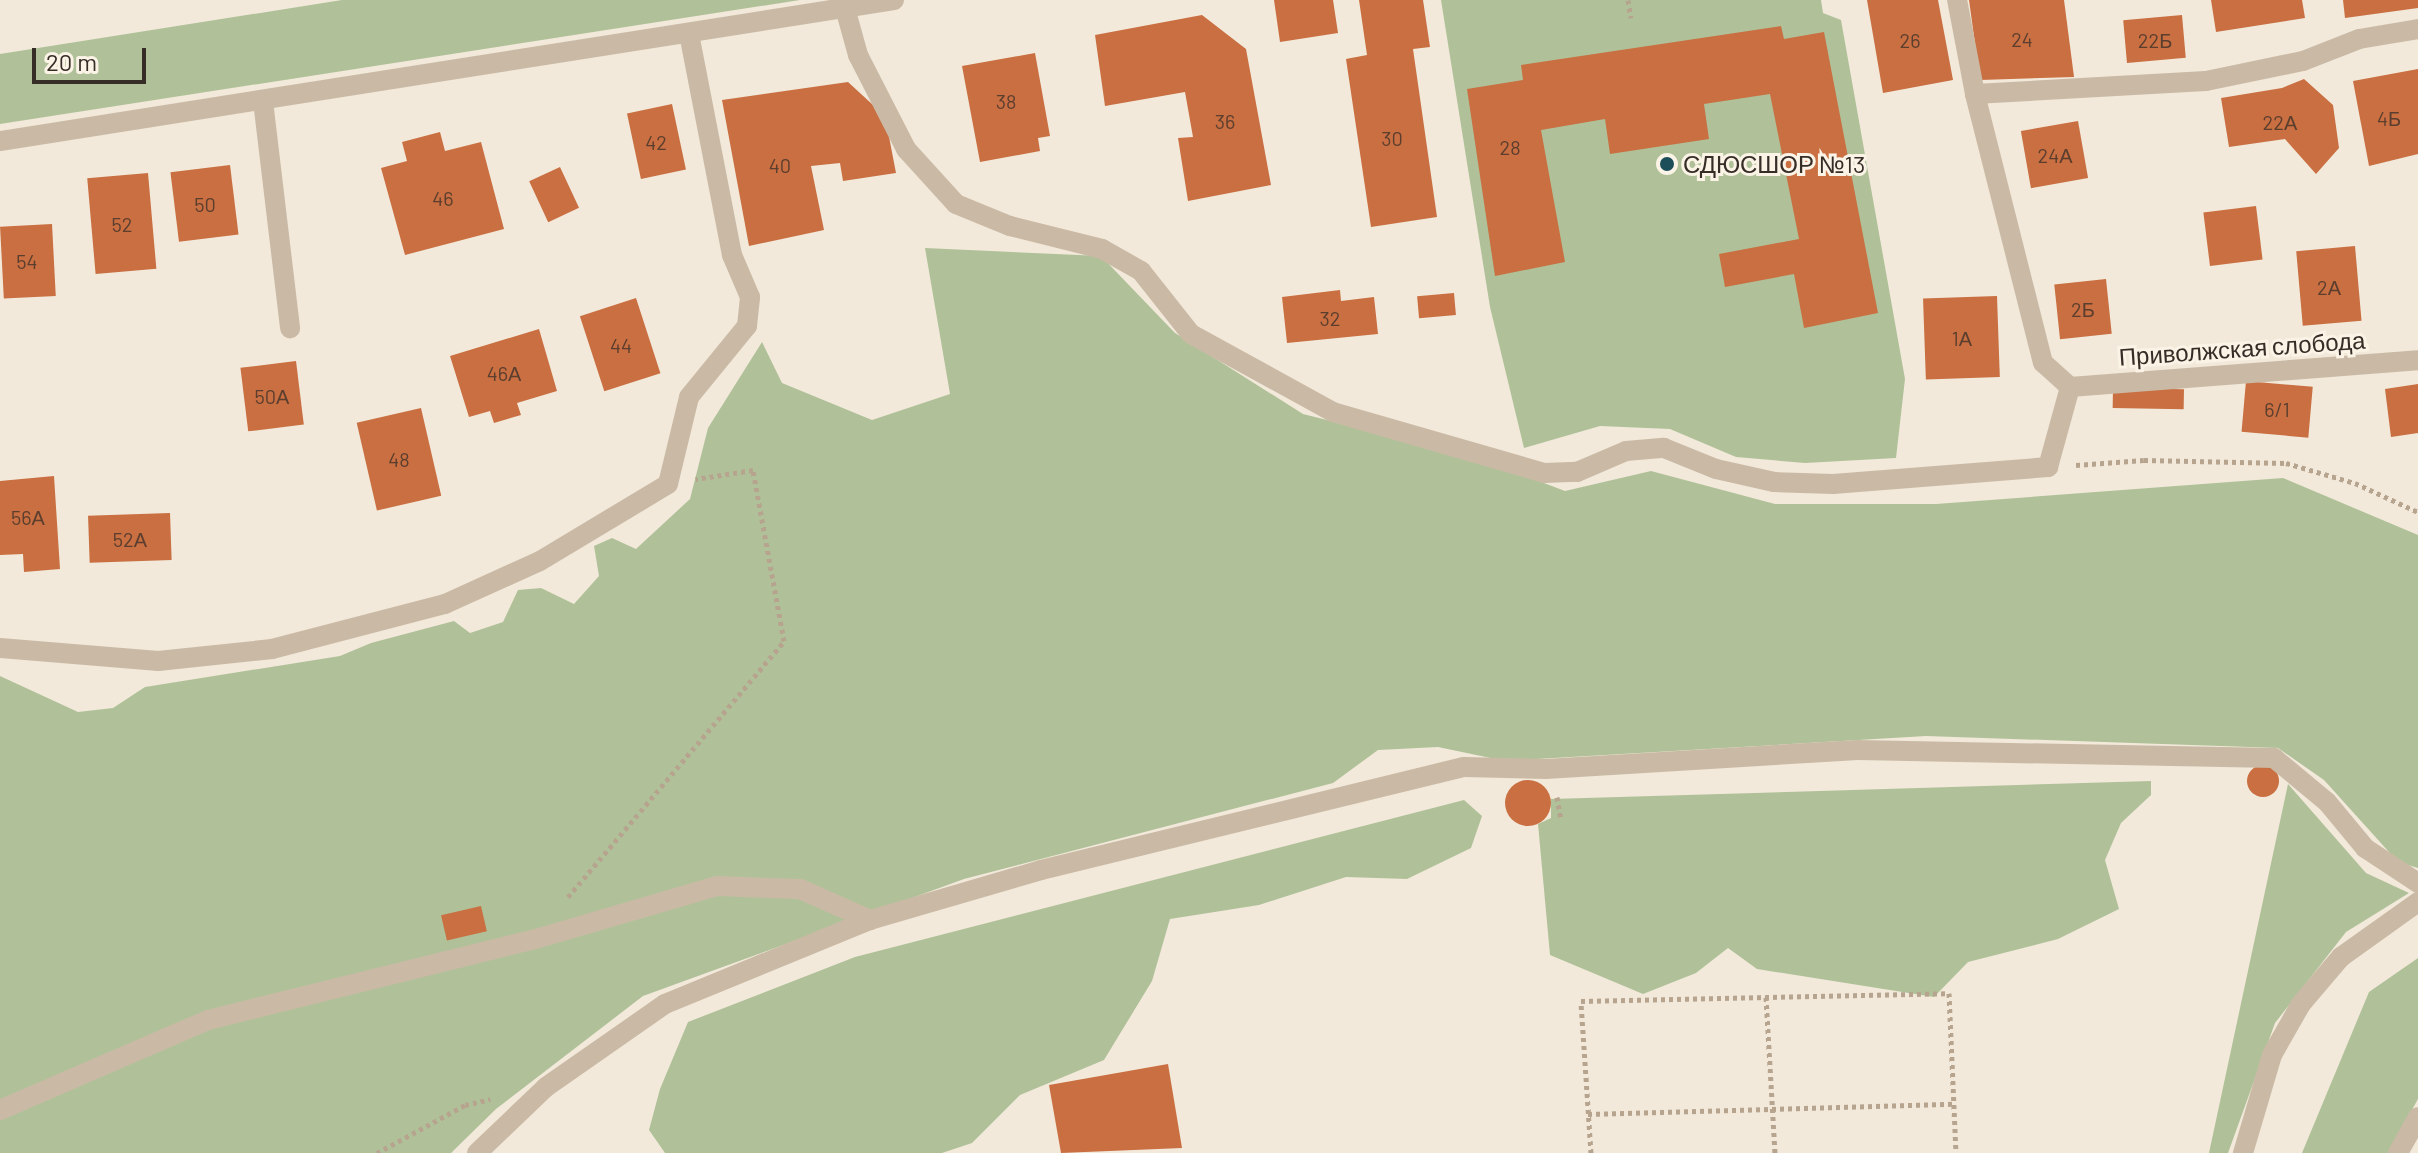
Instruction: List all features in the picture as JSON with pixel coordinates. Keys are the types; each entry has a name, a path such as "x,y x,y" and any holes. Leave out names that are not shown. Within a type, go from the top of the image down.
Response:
{"street":[{"path":"0,141 894,0"},
{"path":"845,8 858,55 906,149 956,204 1010,226 1102,249 1141,271 1191,334 1333,412 1544,473 1577,472 1626,451 1664,448 1716,469 1774,482 1833,484 2048,467 2070,387 2043,363 1975,94 1957,0"},
{"path":"1975,94 2206,81 2303,61 2359,39 2418,29"},
{"path":"0,648 158,661 272,649 445,604 540,561 668,484 689,397 747,326 750,297 732,255 689,33"},
{"path":"263,101 290,328"},
{"name":"Приволжская слобода","path":"2070,387 2418,360"},
{"path":"477,1153 546,1087 665,1004 870,920 1041,870 1464,767 1546,769 1857,750 2274,758 2327,802 2365,848 2418,883"},
{"path":"0,1110 208,1020 539,938 717,886 800,889 870,920"},
{"path":"2243,1153 2272,1055 2301,1004 2341,957 2418,902"},
{"path":"2398,1153 2418,1117"}],"path":[{"path":"1628,0 1631,18"},
{"path":"2048,467 2144,460 2286,463 2355,483 2418,512"},
{"path":"593,862 784,641 753,470 668,484"},
{"path":"1591,1153 1581,1001 1949,993 1956,1153"},
{"path":"1766,997 1775,1153"},
{"path":"377,1153 465,1105 546,1087"},
{"path":"1588,1114 1954,1104"}],"green space":[{"path":"342,0 800,0 0,124 0,54"},
{"name":"СДЮСШОР №13","path":"1441,0 1821,0 1823,13 1841,20 1905,379 1896,458 1805,463 1736,457 1670,429 1600,426 1524,448 1490,307"},
{"path":"925,248 1101,256 1175,333 1303,414 1475,457 1565,491 1651,471 1775,504 1936,504 2283,478 2418,535 2418,868 2398,862 2324,780 2278,748 1926,736 1505,761 1438,747 1378,750 1333,783 964,879 643,996 496,1109 451,1153 0,1153 0,676 78,712 113,708 145,687 340,656 371,643 454,621 470,633 503,622 518,590 541,588 574,604 599,576 594,546 612,538 636,549 690,499 708,428 762,342 782,383 872,420 950,394"},
{"path":"2151,781 2151,795 2121,823 2105,860 2119,909 2058,939 1968,962 1934,997 1757,969 1728,948 1696,973 1643,994 1550,955 1538,824 1551,818 1551,799"},
{"path":"2288,784 2366,873 2409,893 2346,932 2275,1023 2228,1153 2209,1153"},
{"path":"1464,800 1482,816 1471,848 1407,879 1346,877 1259,905 1170,919 1152,981 1104,1060 1020,1095 972,1143 942,1153 665,1153 649,1130 660,1089 688,1022 855,957"},
{"path":"2418,958 2418,1099 2388,1153 2302,1153 2369,992"}],"building":[{"path":"1274,0 1333,0 1338,33 1280,42"},
{"path":"1359,0 1423,0 1430,47 1413,49 1437,217 1371,227 1346,59 1367,55"},
{"path":"1867,0 1938,0 1953,80 1883,93"},
{"path":"1969,0 2064,0 2074,77 1980,80"},
{"path":"2211,0 2302,0 2305,18 2216,32"},
{"path":"2343,0 2418,0 2418,8 2345,18"},
{"path":"1202,15 1246,49 1271,185 1188,201 1178,138 1193,137 1185,92 1105,106 1095,35"},
{"path":"2182,15 2186,58 2127,63 2123,20"},
{"path":"1781,26 1784,39 1824,32 1878,313 1804,328 1794,274 1725,287 1719,254 1799,239 1770,94 1704,104 1709,139 1610,154 1605,119 1541,130 1565,262 1495,276 1467,89 1523,80 1521,65"},
{"path":"1035,53 1050,136 1038,138 1040,151 980,162 962,66"},
{"path":"2418,69 2418,154 2369,166 2353,81"},
{"path":"2304,79 2333,105 2339,148 2316,174 2285,139 2229,147 2221,98 2282,88"},
{"path":"848,82 885,116 896,173 843,181 840,163 811,166 824,230 749,246 722,100"},
{"path":"672,104 686,170 641,179 627,114"},
{"path":"2078,121 2088,178 2031,188 2021,131"},
{"path":"440,132 445,151 481,142 504,229 405,255 381,168 407,161 402,142"},
{"path":"230,165 239,234 179,242 170,172"},
{"path":"560,167 579,208 548,222 529,181"},
{"path":"148,173 156,269 96,274 87,178"},
{"path":"2256,206 2263,260 2210,266 2203,212"},
{"path":"52,224 56,296 4,299 0,227"},
{"path":"2355,246 2362,321 2303,326 2296,251"},
{"path":"2106,279 2112,334 2060,339 2054,284"},
{"path":"1340,290 1341,301 1374,297 1378,334 1287,343 1282,297"},
{"path":"1454,293 1456,315 1419,318 1417,296"},
{"path":"1997,296 2000,377 1926,380 1923,299"},
{"path":"636,298 660,373 604,391 580,316"},
{"path":"539,329 557,391 517,403 521,415 494,423 490,411 469,417 450,356"},
{"path":"296,361 304,425 248,431 240,368"},
{"path":"2246,381 2313,387 2308,438 2242,432"},
{"path":"2418,384 2418,433 2391,437 2385,389"},
{"path":"2113,388 2184,389 2184,409 2113,408"},
{"path":"421,408 441,496 377,511 357,423"},
{"path":"54,476 60,569 24,572 23,554 0,555 0,481"},
{"path":"170,513 172,560 90,563 88,516"},
{"path":"2263,765 2275,769 2279,781 2275,793 2263,797 2251,793 2247,781 2251,769"},
{"path":"1528,780 1537,781 1544,787 1550,794 1550,812 1544,819 1537,825 1528,826 1519,825 1512,819 1506,812 1505,803 1506,794 1512,787 1519,781"},
{"path":"481,906 487,931 447,941 441,915"},
{"path":"1168,1064 1182,1148 1061,1153 1049,1085"}],"place":[{"name":"СДЮСШОР №13","path":"1667,164"}]}
